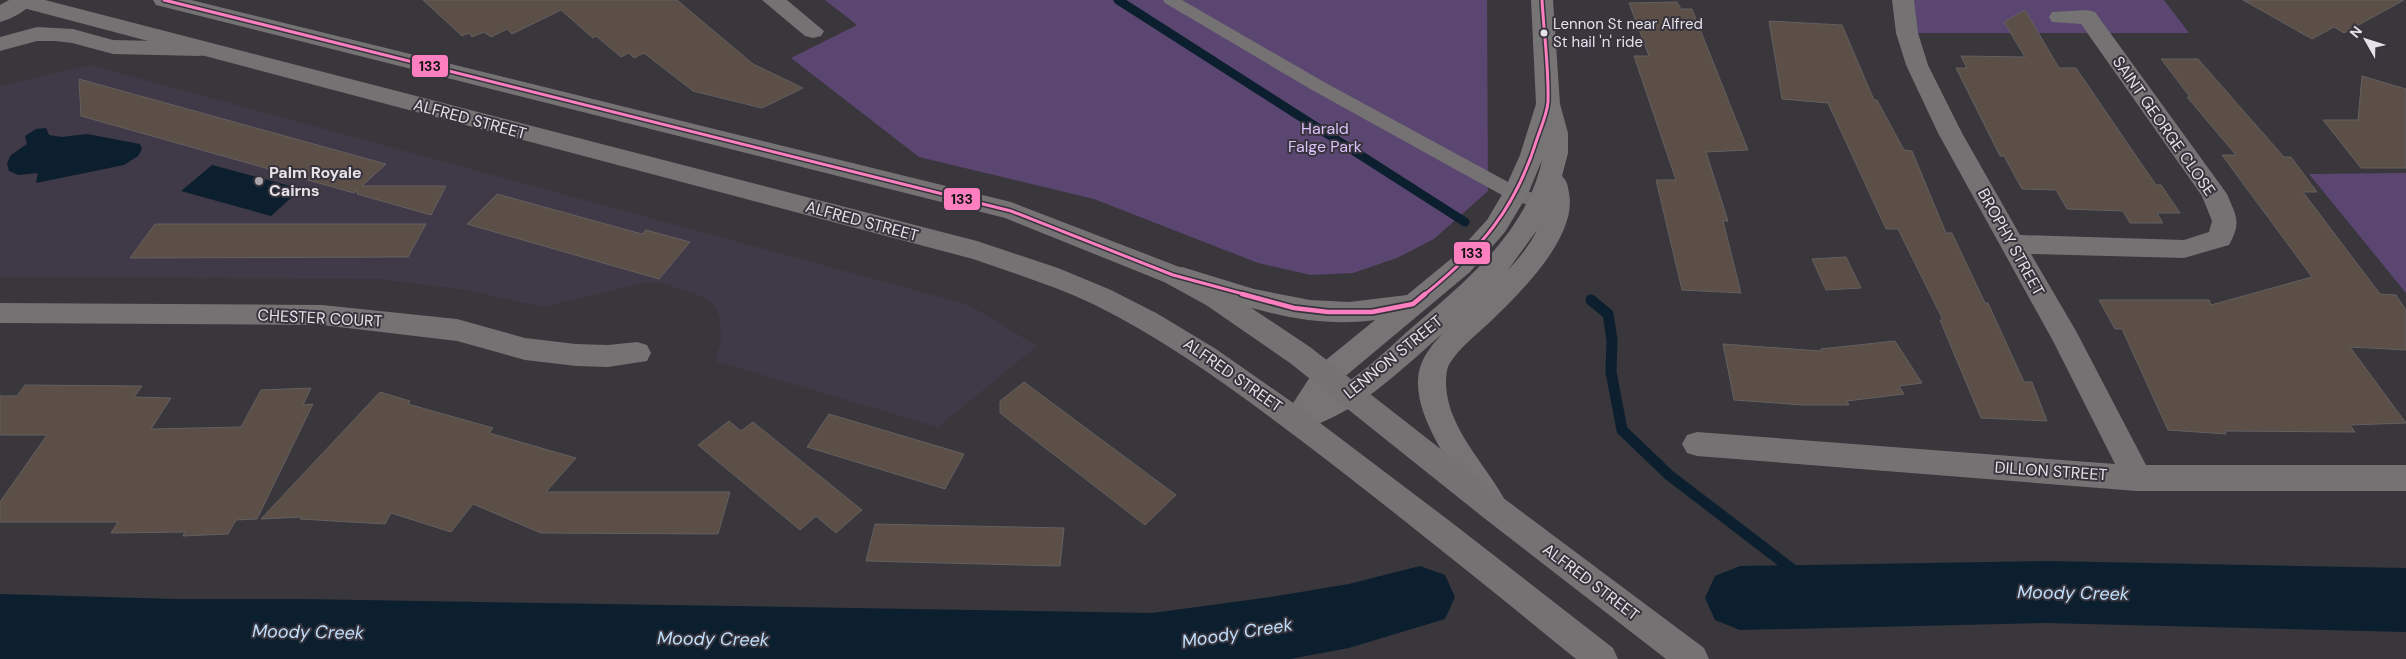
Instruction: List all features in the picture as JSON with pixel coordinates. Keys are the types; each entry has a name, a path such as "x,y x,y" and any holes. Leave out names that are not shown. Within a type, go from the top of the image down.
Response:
{"main road":[{"name":"ALFRED STREET","path":"23,0 200,49 977,251 1048,274 1116,304 1168,331 1234,374 1297,420 1601,659"},
{"name":"ALFRED STREET","path":"164,0 1011,211 1174,275 1216,298 1300,355 1494,509 1692,659"}],"street":[{"path":"0,16 23,0"},
{"path":"773,0 813,32"},
{"name":"LENNON STREET","path":"1297,420 1351,394 1475,289 1509,254 1532,220 1541,203 1553,170 1557,144 1556,129 1548,104 1542,0"},
{"name":"BROPHY STREET","path":"1903,0 1907,34 1917,65 1950,133 2066,339 2137,478"},
{"path":"2060,17 2113,17"},
{"name":"SAINT GEORGE CLOSE","path":"2013,244 2184,249 2220,238 2225,221 2214,194 2087,17"},
{"path":"0,44 37,34 55,34 73,36 113,47 200,49"},
{"name":"LENNON STREET","path":"1297,420 1326,376 1461,265 1496,226 1515,194 1532,155 1548,104"},
{"path":"1494,509 1436,409 1431,390 1433,369 1440,355 1452,341 1522,271 1541,246 1557,213 1558,201 1553,170"},
{"path":"1174,275 1294,308 1372,312 1413,304"},
{"name":"CHESTER COURT","path":"0,313 322,315 457,330 525,349 608,356 637,353"},
{"name":"DILLON STREET","path":"1697,444 2137,478 2406,478"}],"lane":[{"path":"1171,0 1318,86 1515,194 1541,203"}],"shaded area":[{"name":"Palm Royale Cairns","path":"90,65 969,305 1037,346 938,427 715,361 721,341 720,318 714,304 704,297 659,282 644,283 542,307 467,290 378,279 0,277 0,86"}],"green space":[{"name":"Harald Falge Park","path":"825,0 1487,0 1488,191 1434,239 1397,258 1353,273 1311,275 1258,263 1094,199 919,157 791,58 857,25"},
{"path":"1903,0 2164,0 2189,33 1907,33"},
{"path":"2406,173 2406,293 2309,174"}],"water":[{"path":"46,128 49,135 62,137 87,134 140,144 142,149 138,156 124,165 36,183 38,173 18,175 9,171 7,163 11,155 27,144 25,136 36,129"},
{"path":"212,165 301,189 271,216 181,191"}],"building":[{"path":"423,0 677,0 753,64 803,88 762,108 693,91 644,53 634,58 629,53 621,57 596,36 593,38 561,10 512,34 507,29 491,37 484,32 472,37 469,33 462,36"},
{"path":"2243,0 2404,0 2344,33 2334,27 2312,39"},
{"path":"1677,2 1681,9 1692,9 1748,150 1706,152 1728,221 1723,221 1741,293 1682,290 1656,180 1676,180 1634,56 1649,56 1629,3"},
{"path":"2025,10 2059,68 2076,68 2156,185 2161,185 2180,213 2157,213 2163,223 2130,223 2123,211 2067,209 2056,190 2022,189 2004,156 2000,156 1956,68 1967,68 1961,56 2025,57 2004,22"},
{"path":"1769,21 1842,25 1874,100 1877,100 1904,150 1912,151 1946,233 1952,233 1985,303 1988,303 2024,382 2032,382 2047,421 1981,418 1940,320 1943,320 1898,229 1886,229 1828,103 1782,99"},
{"path":"2161,59 2198,59 2284,157 2291,157 2317,192 2303,192 2380,294 2396,295 2406,310 2406,350 2350,347 2406,423 2350,425 2355,432 2225,431 2226,434 2168,430 2122,329 2115,329 2099,300 2209,300 2211,305 2312,277 2222,155 2236,155 2187,97 2190,97"},
{"path":"2362,76 2406,89 2406,168 2361,168 2323,120 2358,120"},
{"path":"79,79 386,164 362,186 446,186 431,215 357,194 357,190 354,193 81,116"},
{"path":"497,194 642,234 646,230 690,242 659,279 467,224"},
{"path":"155,224 426,224 408,257 130,258"},
{"path":"1846,257 1861,288 1826,290 1812,259"},
{"path":"1895,341 1922,383 1899,386 1904,394 1847,401 1849,405 1803,405 1734,400 1723,344 1821,351 1821,349"},
{"path":"1024,382 1176,495 1145,525 1000,413 1000,401"},
{"path":"25,385 142,386 134,397 171,398 151,429 241,427 261,390 311,388 303,405 313,404 257,519 236,520 228,534 183,536 185,532 111,533 118,522 0,522 0,502 47,435 0,435 0,396 17,396"},
{"path":"380,392 410,401 408,404 493,428 489,433 576,458 546,492 730,492 718,534 541,533 473,504 451,532 391,513 385,524 300,519 301,517 261,519"},
{"path":"829,414 964,454 945,489 807,447"},
{"path":"729,421 741,431 753,422 862,510 836,533 816,516 800,530 698,445"},
{"path":"875,524 1064,528 1060,566 866,561"}],"waterway":[{"path":"1118,0 1465,222"},
{"path":"1591,300 1608,314 1612,340 1611,372 1622,430 1669,475 1827,596"},
{"name":"Moody Creek","path":"1740,598 2046,592 2406,600"},
{"name":"Moody Creek","path":"0,627 174,632 300,632 1152,646 1271,630 1349,616 1420,597"},
{"path":"287,659 300,632"}],"transit line":[{"name":"133","path":"164,0 1011,211 1173,275 1294,308 1328,312 1372,312 1413,304 1461,265 1496,226 1515,194 1532,155 1548,104 1542,0"}],"place":[{"name":"Lennon St near Alfred St hail 'n' ride","path":"1544,33"},
{"name":"Palm Royale Cairns","path":"259,181"}]}
